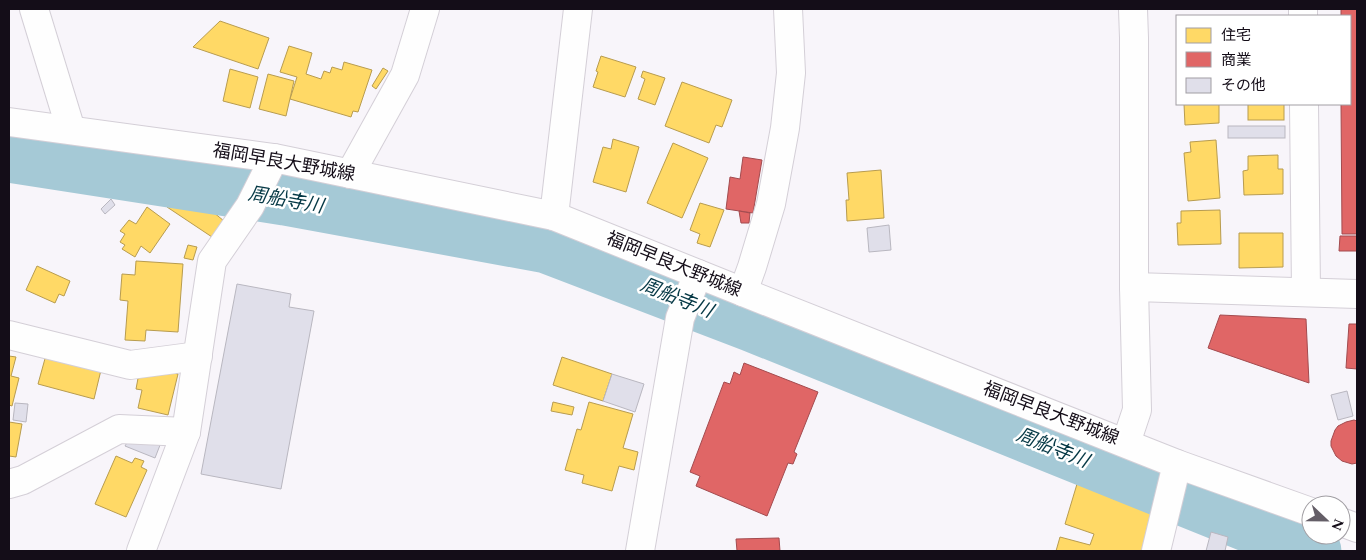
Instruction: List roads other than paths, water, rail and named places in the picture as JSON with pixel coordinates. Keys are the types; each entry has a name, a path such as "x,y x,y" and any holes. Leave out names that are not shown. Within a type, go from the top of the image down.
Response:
{"street":[{"path":"34,9 71,130"},
{"path":"350,174 405,75 425,9"},
{"path":"554,216 578,9"},
{"path":"743,292 771,204 785,128 791,74 788,9"},
{"path":"1126,443 1137,410 1134,287 1133,9"},
{"path":"1304,105 1306,292"},
{"name":"福岡早良大野城線","path":"9,122 274,158 554,216 1177,464 1301,508"},
{"path":"141,551 186,432 212,261 250,206 274,158"},
{"path":"640,551 680,318 698,274"},
{"path":"1134,287 1357,294"},
{"path":"9,334 130,364 198,356"},
{"path":"9,484 23,480 119,429 186,432"},
{"path":"1156,551 1177,464"}],"waterway":[{"name":"周船寺川","path":"9,155 285,198 547,246 751,324 1314,551"}]}
